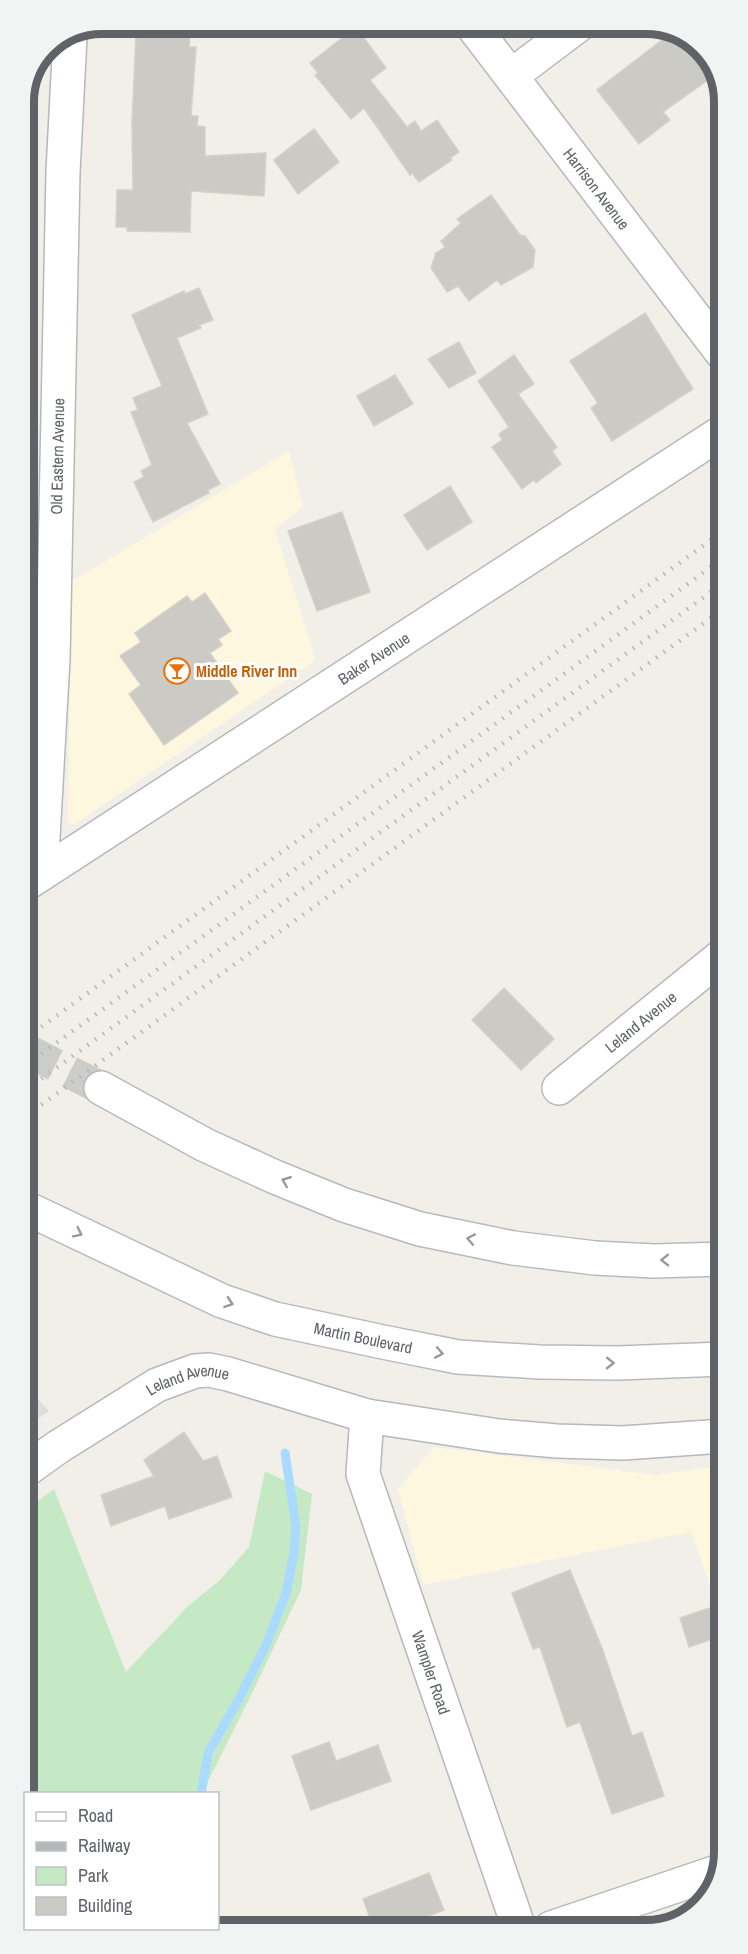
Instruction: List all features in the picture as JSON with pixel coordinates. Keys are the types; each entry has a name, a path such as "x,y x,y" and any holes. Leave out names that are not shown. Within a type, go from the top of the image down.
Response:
{"street":[{"name":"Harrison Avenue","path":"479,35 714,342"},
{"path":"511,76 565,35"},
{"name":"Old Eastern Avenue","path":"35,857 53,659 63,172 70,43"},
{"name":"Baker Avenue","path":"35,878 714,437"},
{"name":"Leland Avenue","path":"559,1088 714,962"},
{"path":"101,1088 205,1145 245,1163 344,1204 420,1229 513,1248 595,1258 654,1261 714,1259"},
{"name":"Martin Boulevard","path":"35,1212 222,1301 275,1319 458,1356 540,1362 618,1364 714,1359"},
{"name":"Leland Avenue","path":"35,1463 57,1447 157,1385 195,1371 209,1370 367,1416 499,1436 557,1442 623,1443 714,1437"},
{"name":"Wampler Road","path":"367,1416 363,1474 516,1920"},
{"path":"575,1920 709,1875"}],"shaded area":[{"path":"289,451 303,506 275,530 316,660 75,824 68,822 71,582"},
{"path":"35,1396 49,1411 35,1421"},
{"path":"434,1447 656,1475 714,1466 714,1596 691,1532 423,1585 398,1489"}],"green space":[{"path":"265,1471 312,1494 301,1590 202,1792 35,1792 35,1503 54,1489 126,1672 188,1606 219,1581 249,1547"}],"building":[{"path":"136,35 190,37 189,47 196,47 191,116 198,116 197,126 205,127 205,156 266,153 264,196 191,191 190,232 127,231 127,227 116,227 117,190 133,190 132,122"},
{"path":"346,35 362,35 386,68 370,80 407,127 415,121 421,131 437,120 459,152 450,158 452,160 419,182 412,173 410,175 364,108 351,119 315,75 318,73 310,63"},
{"path":"665,38 690,51 704,68 709,79 663,112 670,120 639,144 597,90"},
{"path":"314,129 339,162 298,194 274,160"},
{"path":"491,195 520,235 525,236 535,250 533,267 501,285 497,280 469,301 458,286 447,292 431,268 436,253 445,247 441,241 461,223 457,219"},
{"path":"199,288 213,320 177,338 208,414 187,423 220,484 208,490 209,493 153,522 134,482 144,477 141,471 152,465 131,412 138,410 133,398 162,386 132,315 184,291 185,294"},
{"path":"645,313 693,389 612,441 591,408 598,403 570,361"},
{"path":"459,342 476,373 449,388 428,359"},
{"path":"514,355 534,384 518,394 557,447 552,451 561,464 536,483 534,480 522,489 492,447 502,440 499,434 509,427 478,381"},
{"path":"395,375 413,404 374,426 357,396"},
{"path":"450,486 472,522 427,550 404,515"},
{"path":"342,512 370,592 317,611 288,531"},
{"name":"Middle River Inn","path":"205,593 231,631 218,639 222,645 210,653 238,693 164,745 129,694 141,685 120,656 141,642 135,633 187,596 192,602"},
{"path":"504,988 554,1039 521,1070 472,1020"},
{"path":"184,1432 203,1461 217,1456 232,1497 169,1519 165,1506 111,1526 101,1495 154,1476 144,1460"},
{"path":"570,1570 602,1648 632,1736 642,1732 664,1796 612,1814 580,1722 567,1727 540,1647 533,1649 512,1593"},
{"path":"714,1606 714,1638 689,1647 680,1618"},
{"path":"329,1742 336,1761 378,1745 391,1781 311,1810 292,1756"},
{"path":"429,1873 444,1910 419,1920 371,1919 363,1899"}],"waterway":[{"path":"201,1792 208,1753 266,1645 286,1593 294,1553 296,1526 285,1453"}],"tunnel":[{"path":"35,1055 101,1088"}],"railway":[{"path":"35,1031 714,538"},
{"path":"35,1058 714,565"},
{"path":"35,1083 714,590"},
{"path":"35,1109 714,616"}],"place":[{"name":"Middle River Inn","path":"177,671"}]}
